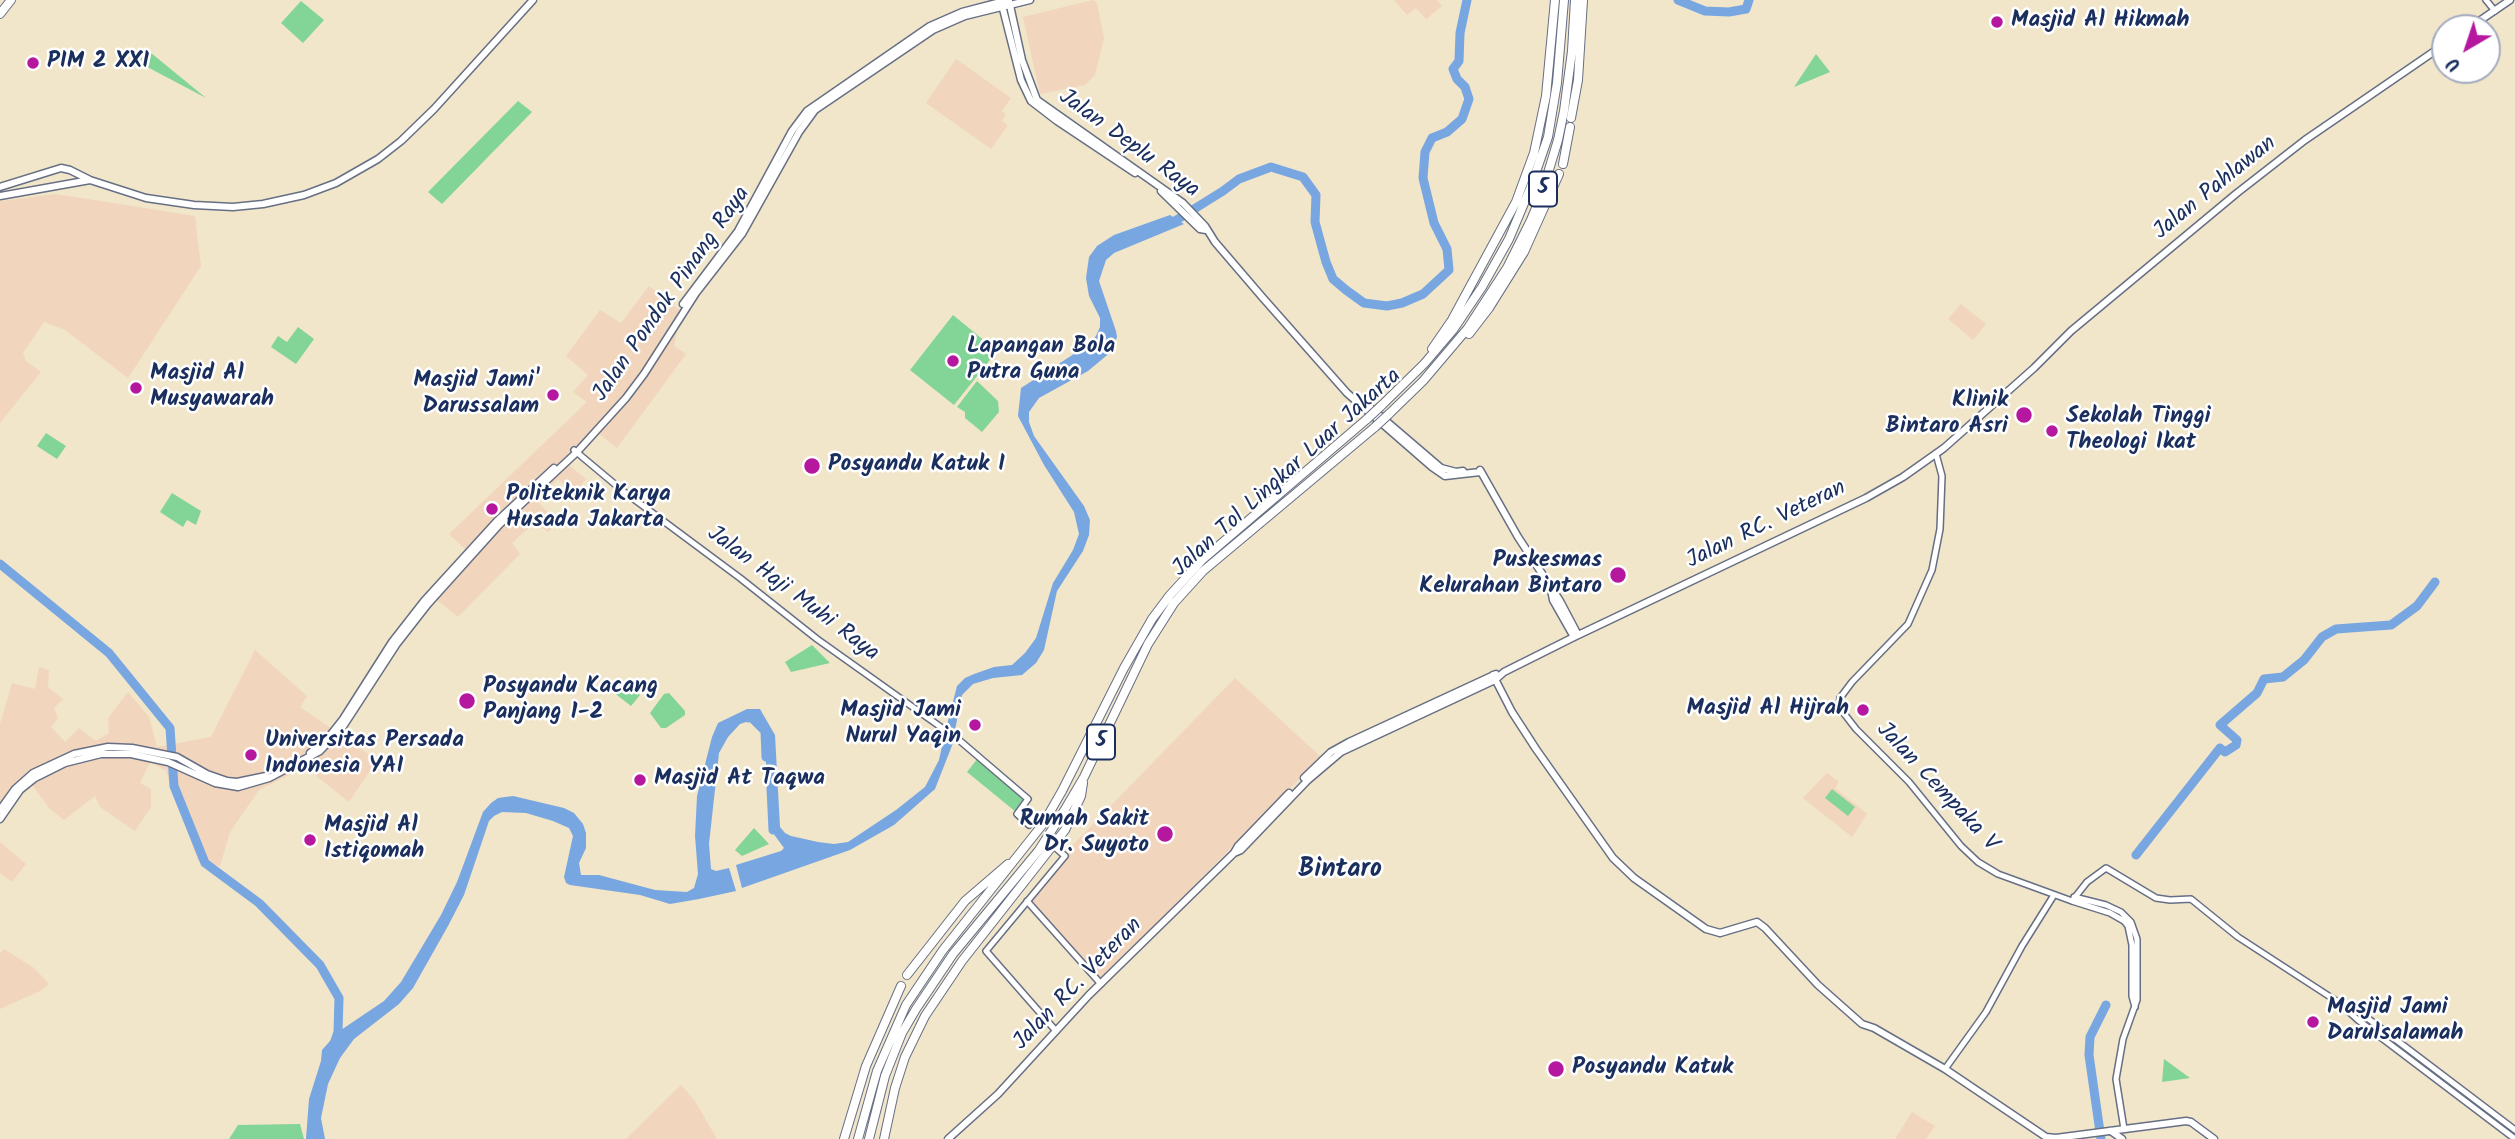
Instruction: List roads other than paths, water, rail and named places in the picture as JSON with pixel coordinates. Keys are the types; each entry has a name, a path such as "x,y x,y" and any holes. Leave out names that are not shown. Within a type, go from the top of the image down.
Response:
{"highway":[{"path":"0,14 11,0"},
{"path":"1424,364 1452,320 1516,202 1534,153 1544,114 1552,41 1560,1"},
{"name":"Jalan Tol Lingkar Luar Jakarta","path":"858,1139 885,1050 906,1005 943,950 1043,824 1140,639 1170,595 1202,560 1367,419 1424,364 1453,330 1482,287 1521,214 1548,136 1562,36 1560,1"},
{"path":"1563,163 1578,80 1579,1"},
{"name":"Jalan Tol Lingkar Luar Jakarta","path":"869,1139 878,1101 902,1033 928,988 953,954 1039,850 1084,777 1159,625 1203,571 1389,414 1449,352 1491,295 1519,246 1541,196 1558,140 1579,1"},
{"path":"1552,41 1562,36"},
{"path":"1449,352 1474,329 1505,284 1524,252 1559,174"},
{"path":"886,1139 895,1088 905,1058 925,1016 962,961 1065,831 1081,796 1084,777"},
{"path":"907,975 965,901 1019,855"},
{"path":"844,1139 866,1066 901,986"}],"main road":[{"path":"0,187 55,169 70,170 90,180 156,200 222,207 289,199 336,183 378,159 401,141 434,109 533,0"},
{"name":"Jalan Pondok Pinang Raya","path":"174,760 215,778 237,782 267,775 317,748 338,725 392,642 424,601 482,537 576,451 638,382 675,323 742,234 799,132 816,110 933,30 1005,2 1030,0"},
{"path":"2490,14 2510,0"},
{"name":"Jalan Deplu Raya","path":"1005,2 1029,93 1084,137 1181,205 1339,382 1441,468 1457,474 1480,472 1576,636"},
{"name":"Jalan Pahlawan","path":"2023,378 2071,331 2273,164 2431,54"},
{"path":"55,169 52,178 55,185"},
{"path":"69,184 70,170"},
{"path":"38,176 36,183 39,188"},
{"path":"27,180 31,184 30,190"},
{"path":"0,196 90,180"},
{"name":"Jalan RC. Veteran","path":"947,1139 998,1094 1101,984 1241,849 1331,752 1494,677 1866,498 1936,454 2023,378"},
{"name":"Jalan Pondok Pinang Raya","path":"174,760 215,783 238,787 269,778 320,751 342,728 396,645 428,604 543,481"},
{"path":"1494,677 1510,710"},
{"name":"Jalan RC. Veteran","path":"1313,771 1350,747 1483,685 1494,677"},
{"path":"1483,685 1494,690 1510,710 1603,845 1634,878 1714,932 1732,930 1757,922 1861,1024 1874,1028 1945,1069 2046,1137 2056,1138 2186,1121 2214,1139"},
{"path":"0,810 23,781 33,773 74,754 108,747 132,748 167,754 174,760"},
{"path":"0,819 26,784 65,763 111,753 174,760"},
{"path":"2109,1131 2124,1139 2124,1129"}],"street":[{"path":"2486,0 2495,11"},
{"name":"Jalan Haji Muhi Raya","path":"576,451 623,491 817,639 946,729 1028,799 1017,814 1029,825"},
{"name":"Jalan Cempaka V","path":"1936,454 1942,476 1940,529 1931,570 1908,624 1852,682 1838,702 1856,729 1895,767 1961,846 1992,872 2110,913 2128,926 2134,962 2135,1007 2123,1039 2116,1079 2124,1129"},
{"path":"1056,1031 986,951 1065,856 1057,849"},
{"path":"2073,899 2088,882 2106,868 2149,895 2165,900 2191,899 2238,937 2345,1007 2358,1020 2515,1139"},
{"path":"1945,1069 1986,1012 2022,946 2057,896"},
{"path":"1027,901 1101,984"},
{"path":"2345,1007 2362,1014 2515,1130"}],"water":[{"path":"1170,215 1184,224 1114,253 1106,260 1099,281 1116,331 1117,337 1112,351 1088,371 1039,398 1029,412 1034,436 1084,506 1090,520 1089,535 1083,551 1057,591 1044,650 1036,663 1022,675 993,678 973,684 962,695 954,735 946,729 957,686 974,674 994,667 1012,665 1025,653 1036,638 1053,583 1073,550 1079,534 1074,512 1044,465 1018,416 1021,388 1088,345 1096,336 1100,318 1089,296 1086,278 1089,257 1097,246 1114,235"},
{"path":"747,709 760,709 775,735 780,827 791,836 818,842 848,842 896,810 925,787 939,760 944,737 953,743 935,789 894,825 850,850 742,888 736,865 784,848 773,833 771,824 773,810 766,766 766,739 756,722 740,724 719,753 709,844 711,869 716,871 729,868 736,891 670,904 640,895 566,883 564,877 573,836 569,828 526,813 502,812 494,816 489,821 464,895 413,988 399,1004 354,1039 340,1058 328,1084 321,1118 325,1139 306,1139 309,1099 322,1050 338,1032 384,1001 401,982 441,915 457,882 483,812 491,803 498,798 513,796 564,808 574,813 586,833 586,848 579,863 581,875 599,875 655,890 687,892 694,888 698,874 695,836 697,796 712,737 718,723"}],"waterway":[{"path":"1170,224 1239,179 1271,167 1303,177 1316,195 1315,222 1326,262 1333,279 1346,290 1364,303 1387,306 1423,294 1449,270 1447,249 1434,223 1423,178 1425,152 1432,138 1447,132 1462,119 1469,99 1465,87 1457,79 1453,69 1459,61 1460,33 1467,0"},
{"path":"1678,0 1705,11 1729,12 1746,9 1749,0"},
{"path":"0,564 109,653 170,728 174,786 205,863 259,903 320,965 339,998 338,1032 335,1041"},
{"path":"2136,855 2220,748 2225,752 2236,745 2237,740 2220,725 2257,693 2264,679 2283,677 2304,660 2322,637 2336,629 2391,625 2417,606 2435,582"},
{"path":"748,718 751,717 765,731 766,757"},
{"path":"771,788 773,830"},
{"path":"2101,1139 2089,1055 2090,1037 2106,1005"}],"place":[{"name":"Masjid Al Hikmah","path":"1997,22"},
{"name":"PIM 2 XXI","path":"33,63"},
{"name":"Lapangan Bola Putra Guna","path":"953,361"},
{"name":"Masjid Al Musyawarah","path":"136,388"},
{"name":"Masjid Jami' Darussalam","path":"553,395"},
{"name":"Klinik Bintaro Asri","path":"2024,415"},
{"name":"Sekolah Tinggi Theologi Ikat","path":"2052,431"},
{"name":"Posyandu Katuk I","path":"812,466"},
{"name":"Politeknik Karya Husada Jakarta","path":"492,509"},
{"name":"Puskesmas Kelurahan Bintaro","path":"1618,575"},
{"name":"Posyandu Kacang Panjang 1-2","path":"467,701"},
{"name":"Masjid Al Hijrah","path":"1863,710"},
{"name":"Masjid Jami Nurul Yaqin","path":"975,725"},
{"name":"Universitas Persada Indonesia YAI","path":"251,755"},
{"name":"Masjid At Taqwa","path":"640,780"},
{"name":"Rumah Sakit Dr. Suyoto","path":"1165,834"},
{"name":"Masjid Al Istiqomah","path":"310,840"},
{"name":"Masjid Jami Darulsalamah","path":"2313,1022"},
{"name":"Posyandu Katuk","path":"1556,1069"}],"district":[{"name":"Bintaro","path":"1340,872"}]}
